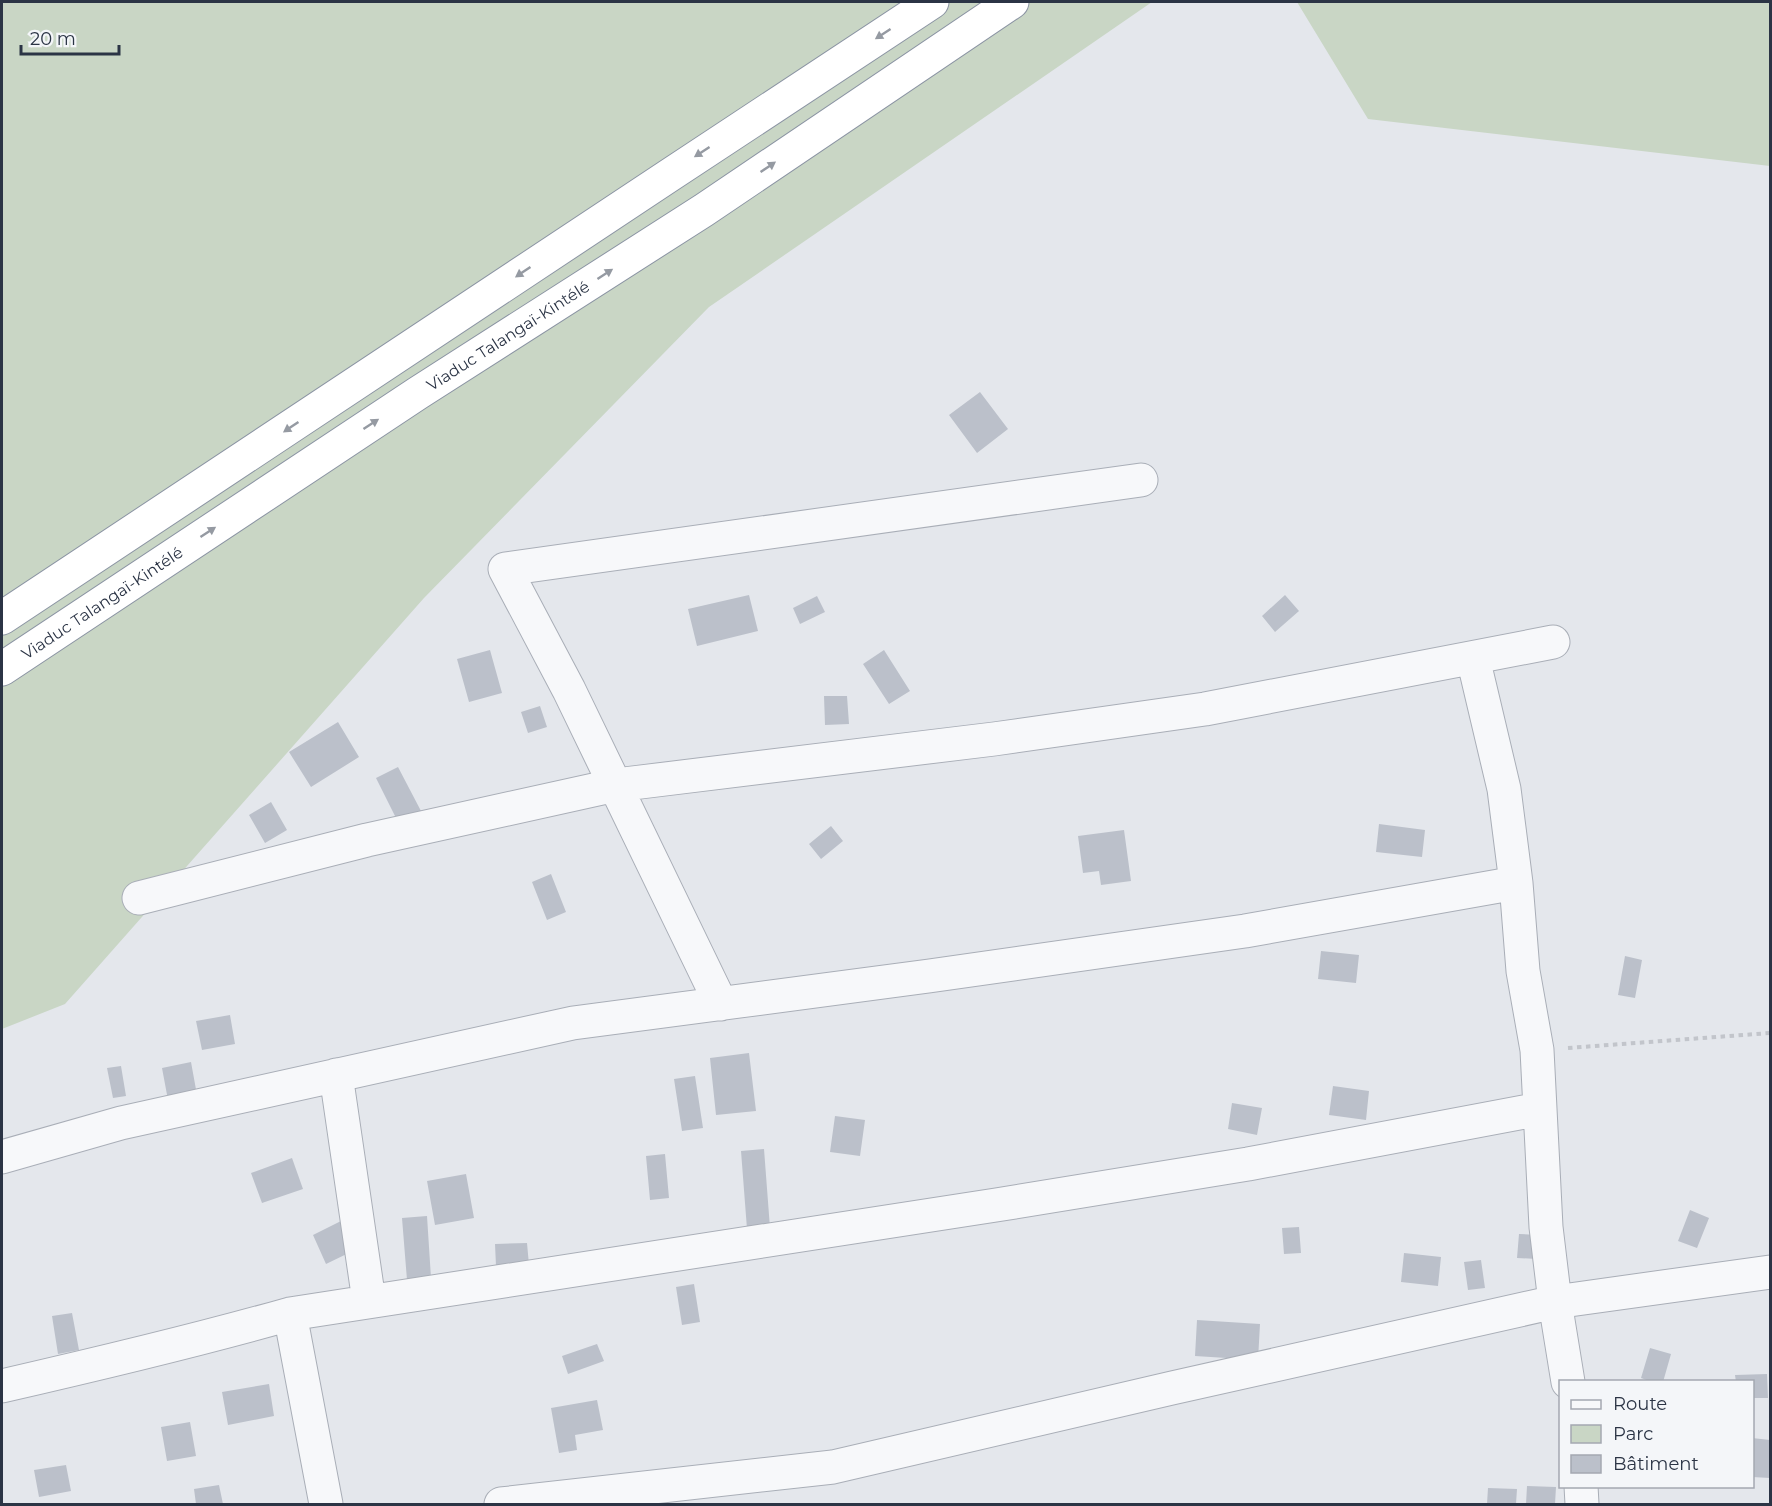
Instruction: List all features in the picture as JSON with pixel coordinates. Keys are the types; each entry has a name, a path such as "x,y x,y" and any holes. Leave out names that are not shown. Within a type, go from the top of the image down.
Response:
{"highway":[{"path":"2,618 377,370 645,189 932,2"},
{"name":"Viaduc Talangaï-Kintélé","path":"2,669 408,399 704,210 1012,2"}],"street":[{"path":"721,1004 569,690 505,569 1142,480"},
{"path":"140,898 367,840 616,785 994,739 1205,709 1553,642"},
{"path":"1473,658 1504,789 1516,883 1523,971 1537,1050 1546,1227 1568,1380"},
{"path":"2,1157 121,1123 573,1023 1245,931 1516,883"},
{"path":"336,1075 369,1301"},
{"path":"2,1386 150,1352 290,1314 1248,1164 1540,1109"},
{"path":"501,1504 833,1467 1555,1302 1770,1272"},
{"path":"290,1314 326,1504"},
{"path":"1581,1488 1582,1504"}],"path":[{"path":"1537,1050 1770,1033"}],"green space":[{"path":"2,2 1152,2 709,307 424,598 65,1004 2,1029"},
{"path":"1297,2 1770,2 1770,166 1368,119"}],"building":[{"path":"980,392 1008,429 977,453 949,415"},
{"path":"749,595 758,631 697,646 688,609"},
{"path":"1285,595 1299,611 1275,632 1262,616"},
{"path":"817,596 825,612 800,624 793,608"},
{"path":"490,650 502,693 469,702 457,659"},
{"path":"884,650 910,691 889,704 863,664"},
{"path":"824,696 847,696 849,724 825,725"},
{"path":"540,706 547,727 528,733 521,712"},
{"path":"338,722 359,757 311,787 289,752"},
{"path":"398,767 421,811 398,822 376,778"},
{"path":"271,802 287,830 265,843 249,815"},
{"path":"1379,824 1425,830 1422,857 1376,852"},
{"path":"831,826 843,841 821,859 809,844"},
{"path":"1124,830 1131,881 1101,885 1099,871 1083,873 1078,836"},
{"path":"551,874 566,912 547,920 532,882"},
{"path":"1321,951 1359,955 1356,983 1318,979"},
{"path":"1625,956 1642,960 1635,998 1618,995"},
{"path":"230,1015 235,1044 202,1050 196,1021"},
{"path":"749,1053 756,1111 716,1115 710,1058"},
{"path":"191,1062 197,1095 168,1100 162,1068"},
{"path":"121,1066 126,1096 113,1098 107,1068"},
{"path":"695,1076 703,1128 682,1131 674,1079"},
{"path":"1333,1086 1369,1091 1366,1120 1329,1115"},
{"path":"1232,1103 1262,1108 1257,1135 1228,1129"},
{"path":"835,1116 865,1120 860,1156 830,1152"},
{"path":"764,1149 770,1228 747,1229 741,1151"},
{"path":"665,1154 669,1198 650,1200 646,1156"},
{"path":"292,1158 303,1189 262,1203 251,1173"},
{"path":"466,1174 474,1218 435,1225 427,1181"},
{"path":"1690,1210 1709,1218 1697,1248 1678,1241"},
{"path":"427,1216 431,1278 407,1280 402,1218"},
{"path":"343,1220 357,1249 326,1264 313,1235"},
{"path":"1299,1227 1301,1253 1284,1254 1282,1228"},
{"path":"1519,1234 1539,1235 1537,1259 1517,1258"},
{"path":"527,1243 529,1265 496,1266 495,1244"},
{"path":"1404,1253 1441,1257 1438,1286 1401,1282"},
{"path":"1481,1260 1485,1288 1468,1290 1464,1262"},
{"path":"694,1284 700,1322 682,1325 676,1287"},
{"path":"72,1313 79,1350 58,1354 52,1316"},
{"path":"1197,1320 1260,1324 1258,1360 1195,1356"},
{"path":"597,1344 604,1361 568,1374 562,1356"},
{"path":"1650,1348 1671,1354 1664,1380 1641,1378"},
{"path":"1767,1374 1768,1398 1754,1398 1754,1380 1736,1380 1735,1375"},
{"path":"269,1384 274,1416 228,1425 222,1392"},
{"path":"597,1400 603,1430 575,1435 577,1450 559,1453 551,1408"},
{"path":"190,1422 196,1456 167,1461 161,1427"},
{"path":"1754,1438 1770,1440 1770,1478 1754,1477"},
{"path":"66,1465 71,1491 39,1497 34,1470"},
{"path":"219,1485 223,1504 196,1504 194,1489"},
{"path":"1527,1486 1556,1487 1555,1504 1526,1504"},
{"path":"1488,1488 1517,1489 1516,1504 1487,1504"}]}
